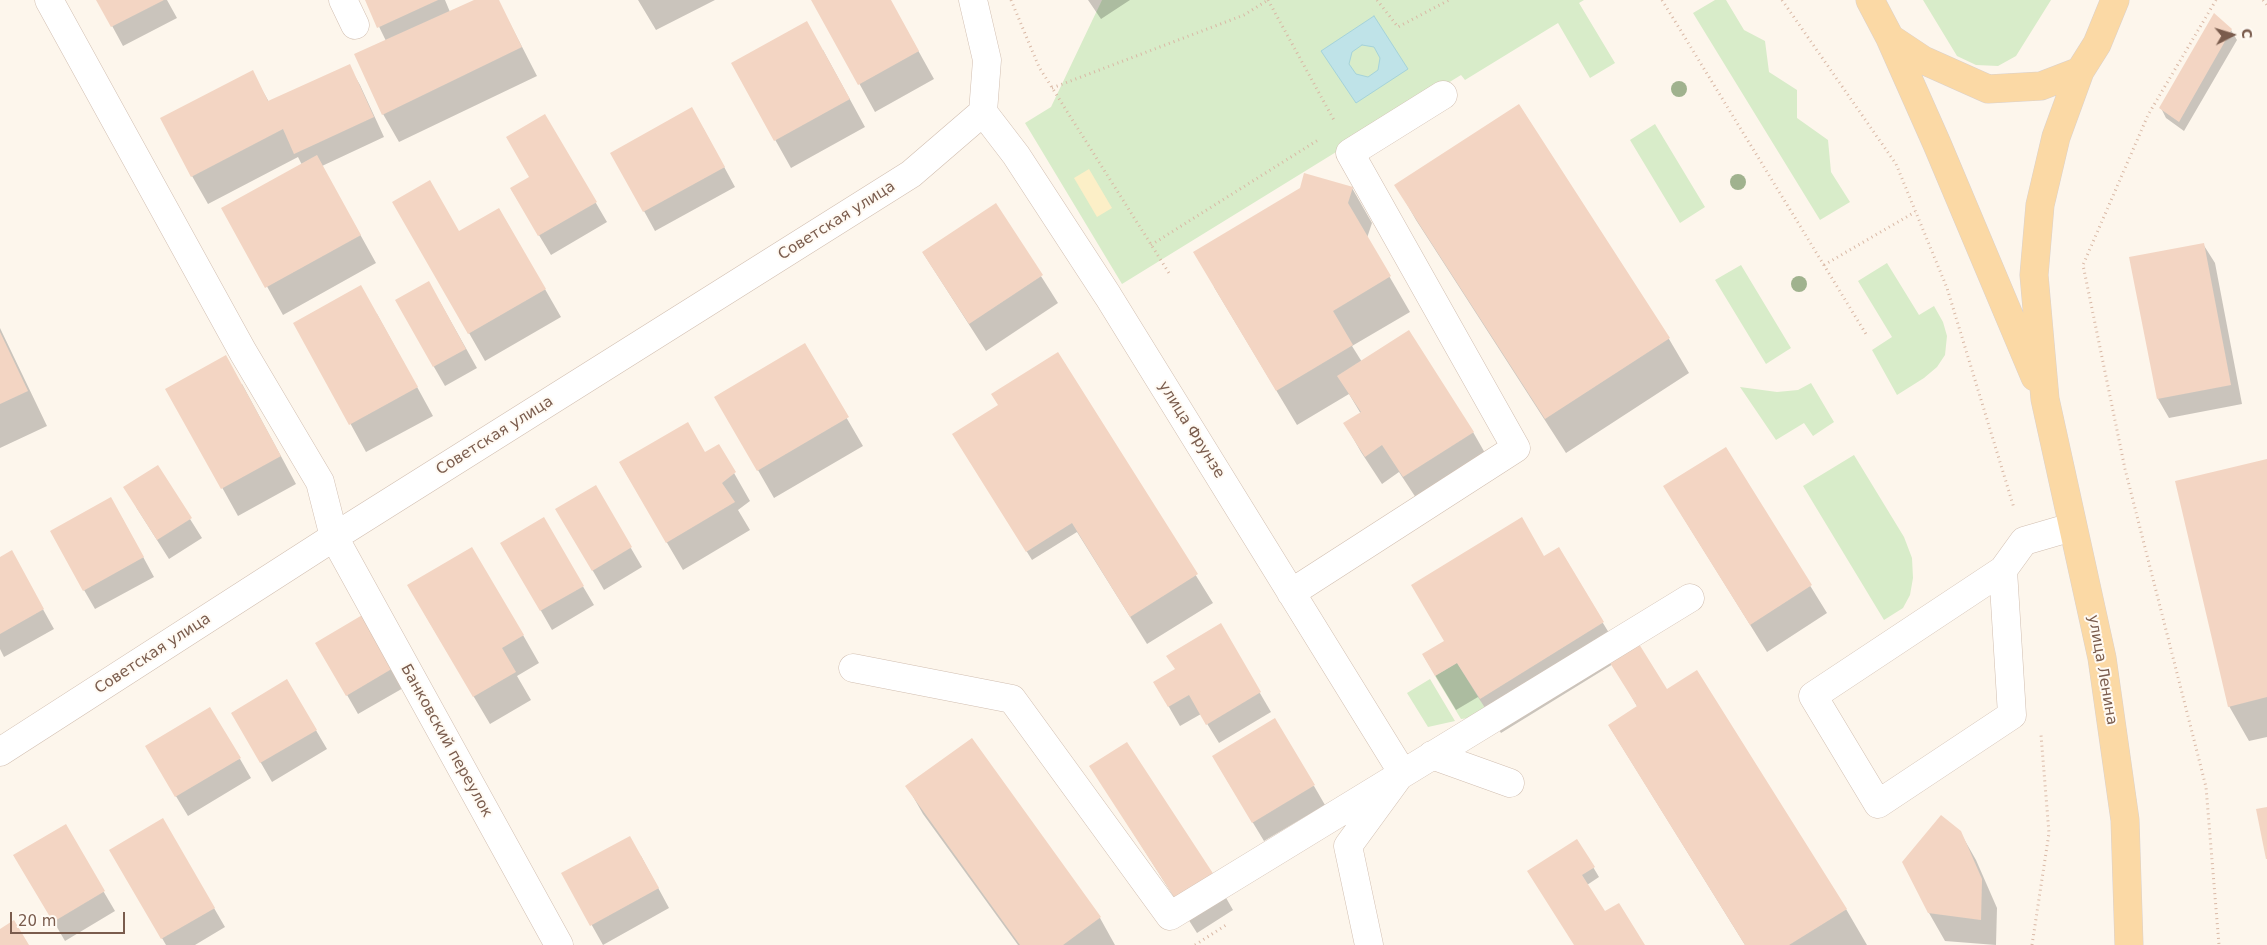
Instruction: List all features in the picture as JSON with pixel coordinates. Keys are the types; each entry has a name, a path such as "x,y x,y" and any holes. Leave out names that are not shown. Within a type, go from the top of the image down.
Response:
{"main road":[{"path":"1870,0 1890,38 2045,399"},
{"path":"2097,44 2115,0"},
{"path":"2045,399 2034,275 2040,214 2056,137 2080,71 2126,0"},
{"path":"1890,38 1923,60 1988,89 2041,86 2080,71"},
{"name":"улица Ленина","path":"2045,399 2102,658 2125,820 2129,945"}],"street":[{"name":"Банковский переулок","path":"48,0 243,352 320,482 334,537 559,945"},
{"path":"343,0 355,25"},
{"path":"973,0 987,60 983,112"},
{"path":"1292,593 1516,448 1350,154 1443,95"},
{"name":"Советская улица","path":"0,752 334,537 911,174 983,112"},
{"name":"улица Фрунзе","path":"983,112 1016,155 1108,296 1402,772"},
{"path":"2003,570 2012,715 1878,804 1813,696 2003,570 2024,541 2072,527"},
{"path":"853,668 1012,699 1170,916 1402,772 1690,598"},
{"path":"1432,754 1510,783"},
{"path":"1369,945 1348,846 1402,772"}],"path":[{"path":"1010,0 1039,67 1169,273"},
{"path":"1052,88 1244,15 1268,0 1337,126"},
{"path":"1377,0 1398,27 1448,0"},
{"path":"1662,0 1866,334"},
{"path":"1782,0 1896,164 1947,288 2024,541"},
{"path":"2216,0 2148,114 2083,265 2125,469 2206,787 2219,945"},
{"path":"2263,0 2267,5"},
{"path":"1151,245 1324,136"},
{"path":"1824,266 1916,212"},
{"path":"2032,945 2049,833 2040,726"}],"green space":[{"path":"1102,0 1584,0 1579,3 1615,63 1590,78 1558,23 1465,80 1461,75 1122,284 1025,123 1051,107"},
{"path":"1715,0 1726,0 1744,30 1765,41 1769,72 1797,90 1797,118 1828,140 1831,172 1850,202 1820,220 1693,13"},
{"path":"1923,0 2051,0 2016,56 1998,66 1976,65 1957,56"},
{"path":"1655,124 1705,207 1680,223 1630,140"},
{"path":"1887,263 1919,315 1934,306 1943,322 1947,336 1945,355 1937,367 1924,378 1897,395 1872,350 1892,337 1858,281"},
{"path":"1741,265 1791,348 1766,364 1715,280"},
{"path":"1811,383 1834,422 1813,436 1804,423 1776,440 1740,387 1777,392 1798,390"},
{"path":"1854,455 1904,537 1912,558 1913,578 1910,595 1903,608 1884,620 1803,486"},
{"path":"1457,663 1485,708 1469,718 1461,719 1435,676"},
{"path":"1430,679 1455,721 1428,727 1407,693"}],"sand":[{"path":"1089,169 1112,208 1097,217 1074,178"}],"water":[{"path":"1374,16 1408,69 1356,103 1321,51","holes":["1362,45 1374,47 1380,58 1378,70 1368,77 1356,74 1349,64 1352,52"]}],"building":[{"path":"96,0 164,0 111,27"},
{"path":"365,0 438,0 377,28"},
{"path":"474,0 499,0 522,47 382,115 354,54"},
{"path":"811,0 891,0 919,51 858,85"},
{"path":"2214,13 2232,29 2179,122 2159,108"},
{"path":"807,21 850,99 774,141 731,63"},
{"path":"350,64 374,117 294,154 283,129 191,177 160,118 253,70 268,101"},
{"path":"1519,104 1670,338 1545,419 1394,185"},
{"path":"692,107 725,167 643,212 610,153"},
{"path":"545,114 597,202 538,236 510,188 529,177 506,137"},
{"path":"317,155 361,235 265,288 221,208"},
{"path":"1304,173 1353,187 1348,203 1391,276 1333,311 1353,345 1276,391 1193,252 1300,188"},
{"path":"430,180 459,231 499,208 546,289 468,334 392,202"},
{"path":"996,203 1043,275 969,324 922,252"},
{"path":"2204,243 2231,385 2157,399 2129,257"},
{"path":"429,281 466,349 433,367 395,300"},
{"path":"361,285 418,387 349,425 293,323"},
{"path":"1409,330 1474,432 1403,477 1382,445 1365,457 1343,423 1361,412 1337,376"},
{"path":"0,332 28,391 0,404"},
{"path":"805,343 849,417 757,471 714,397"},
{"path":"1058,352 1198,574 1130,617 1072,523 1026,552 952,434 998,405 991,394"},
{"path":"226,355 281,456 221,489 165,389"},
{"path":"688,422 705,452 719,444 736,472 722,483 735,502 666,543 619,462"},
{"path":"1726,447 1812,585 1750,625 1663,486"},
{"path":"2267,459 2267,697 2228,707 2175,481"},
{"path":"158,465 192,518 157,540 123,487"},
{"path":"596,485 632,547 592,571 555,509"},
{"path":"111,497 144,557 83,591 50,531"},
{"path":"544,517 584,586 540,611 500,543"},
{"path":"1522,517 1544,556 1559,547 1604,622 1480,699 1457,663 1435,676 1422,654 1444,641 1411,585"},
{"path":"472,547 524,635 502,648 516,672 473,697 407,585"},
{"path":"12,550 44,609 0,634 0,557"},
{"path":"364,614 395,667 346,696 315,643"},
{"path":"1221,623 1261,692 1206,725 1189,695 1168,707 1153,682 1175,669 1166,656"},
{"path":"1639,644 1667,689 1697,670 1847,909 1789,945 1745,945 1608,725 1637,706 1610,663"},
{"path":"287,679 317,730 260,763 231,713"},
{"path":"210,707 241,758 175,797 145,746"},
{"path":"1275,718 1315,785 1252,823 1212,756"},
{"path":"972,738 1101,917 1063,945 1020,945 905,786"},
{"path":"1127,742 1218,881 1180,906 1089,766"},
{"path":"2267,807 2267,859 2266,859 2256,809"},
{"path":"1941,815 1961,831 1982,879 1981,920 1928,913 1902,862"},
{"path":"163,818 215,908 161,939 109,850"},
{"path":"66,824 105,891 53,922 13,855"},
{"path":"630,836 659,888 590,926 561,873"},
{"path":"1577,839 1595,867 1582,875 1605,911 1619,903 1645,945 1574,945 1527,871"},
{"path":"14,920 29,945 0,945 0,929"}]}
